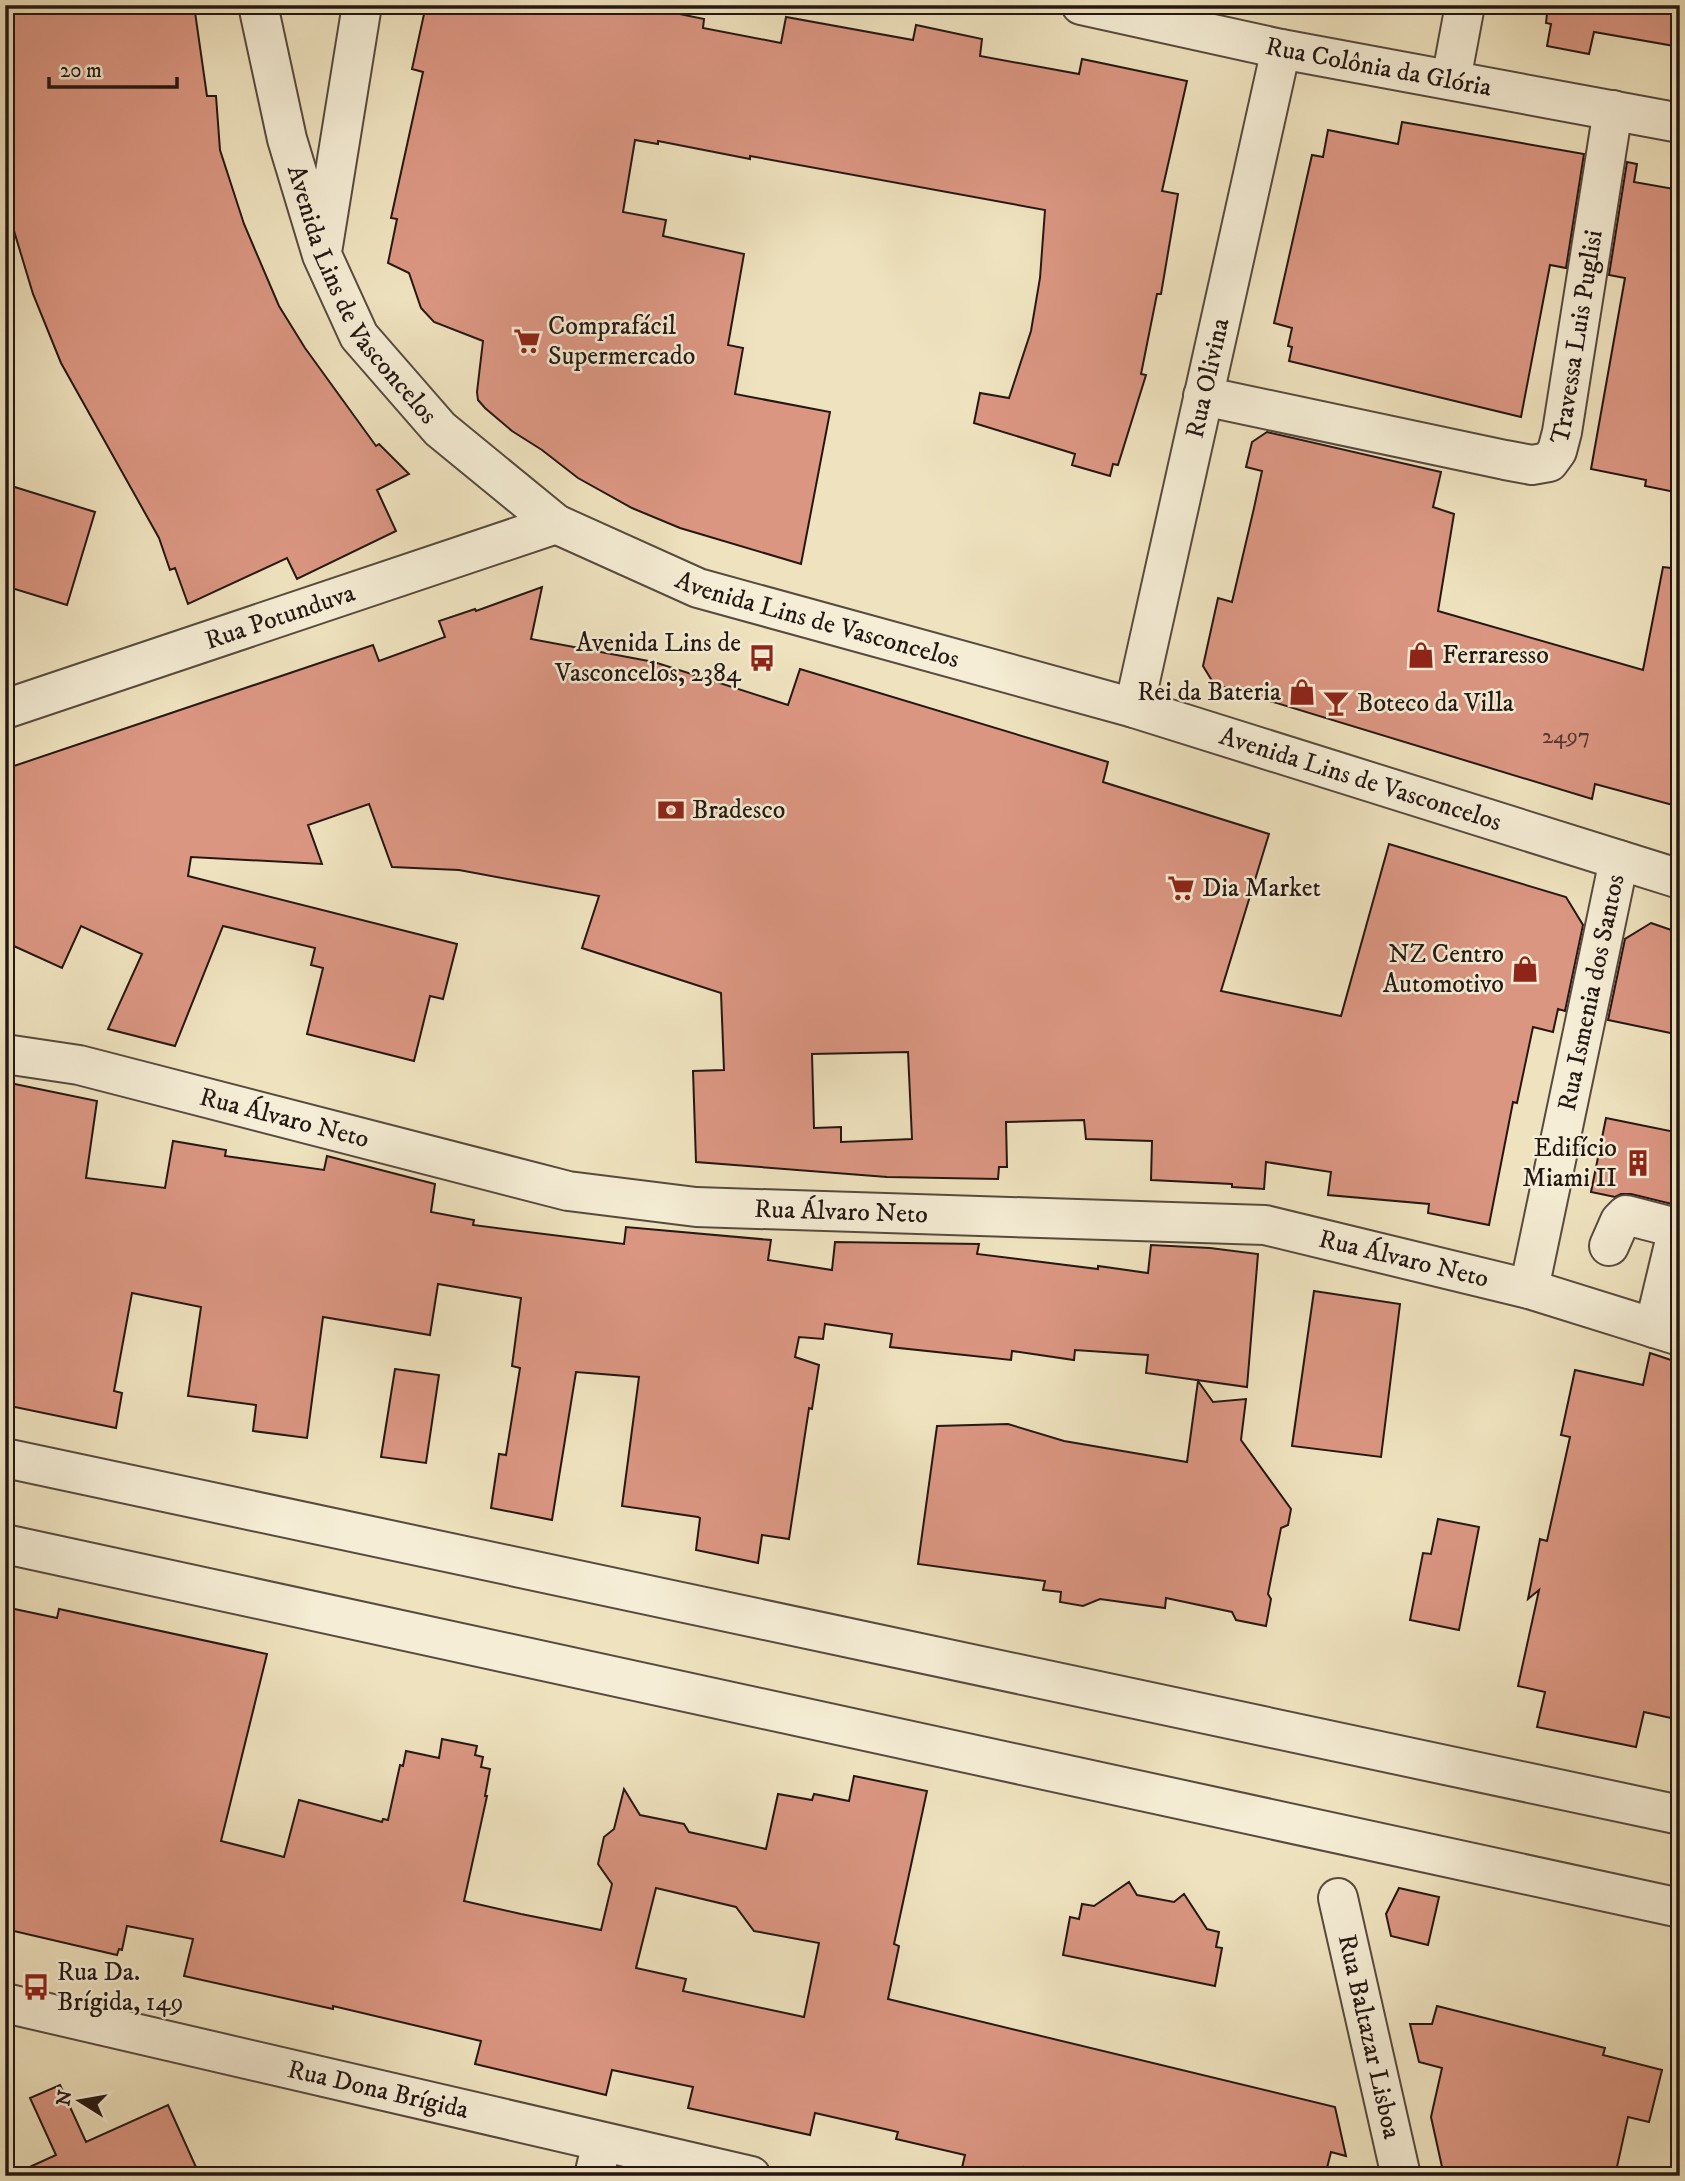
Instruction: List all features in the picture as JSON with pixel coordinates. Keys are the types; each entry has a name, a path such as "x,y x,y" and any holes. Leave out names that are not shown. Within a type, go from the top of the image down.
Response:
{"street":[{"name":"Avenida Lins de Vasconcelos","path":"258,5 287,139 322,255 359,336 440,429 556,524 698,588 1133,708 1680,879"},
{"path":"322,255 362,5"},
{"name":"Rua Colônia da Glória","path":"1081,5 1281,49 1680,123"},
{"path":"1451,80 1465,5"},
{"name":"Rua Olivina","path":"1133,708 1281,49"},
{"name":"Travessa Luis Puglisi","path":"1203,396 1505,460 1532,464 1549,462 1557,451 1562,432 1613,110"},
{"name":"Rua Potunduva","path":"5,709 556,524"},
{"name":"Rua Ismenia dos Santos","path":"1529,1289 1619,860"},
{"name":"Rua Álvaro Neto","path":"5,1054 79,1065 568,1191 696,1207 1265,1225 1529,1289 1667,1332"},
{"path":"1609,1247 1626,1215 1679,1228 1667,1332"},
{"path":"5,1458 1680,1815"},
{"path":"5,1544 1680,1908"},
{"name":"Rua Baltazar Lisboa","path":"1338,1898 1401,2176"},
{"name":"Rua Dona Brígida","path":"5,2003 598,2159 751,2176"}],"building":[{"path":"5,5 194,5 207,96 216,96 220,150 244,224 279,306 305,348 376,446 379,444 409,474 377,490 396,531 297,579 287,558 188,604 175,568 170,570 159,538 61,363 33,294 5,201"},
{"path":"426,5 636,5 704,19 703,28 781,43 786,17 913,40 916,25 982,39 980,56 1079,74 1082,59 1187,81 1162,191 1178,194 1161,294 1157,294 1141,374 1146,375 1118,465 1113,464 1110,476 1072,465 1075,454 974,423 980,393 1009,398 1031,331 1040,278 1045,210 750,156 750,159 658,141 658,144 635,140 623,212 666,220 663,236 744,254 728,345 743,348 735,394 830,412 801,564 680,528 632,508 578,478 512,431 485,408 478,400 477,392 483,341 434,322 421,308 409,273 388,263 397,219 391,218 423,72 412,69"},
{"path":"1548,5 1680,5 1680,47 1594,32 1589,54 1547,46 1551,24 1546,23"},
{"path":"1402,122 1584,154 1566,268 1550,265 1521,417 1289,361 1292,347 1288,346 1292,328 1274,323 1312,155 1323,157 1328,130 1398,144"},
{"path":"1627,162 1637,164 1634,182 1680,190 1680,493 1645,486 1646,480 1591,469 1625,278 1609,275"},
{"path":"1267,432 1441,472 1433,507 1454,514 1438,611 1643,670 1663,567 1680,569 1680,807 1595,784 1592,799 1214,684 1203,666 1218,598 1232,602 1254,508 1262,471 1246,467 1252,442"},
{"path":"5,484 95,512 67,605 5,586"},
{"path":"542,587 531,639 654,662 788,705 800,669 1108,762 1103,782 1269,834 1221,991 1341,1016 1389,844 1566,897 1583,925 1565,1011 1558,1009 1553,1032 1533,1027 1517,1103 1513,1102 1489,1225 1428,1213 1429,1204 1328,1195 1331,1172 1266,1162 1264,1189 1232,1187 1232,1184 1151,1180 1152,1141 1086,1139 1084,1120 1006,1122 1007,1167 999,1167 998,1179 887,1177 696,1162 693,1071 724,1070 721,993 582,948 599,896 459,870 392,867 369,804 308,825 322,864 191,857 188,876 457,944 443,999 430,996 414,1061 307,1034 323,968 311,965 315,948 223,926 175,1046 108,1029 142,954 81,926 62,968 5,942 5,769 373,645 379,661 445,637 439,621 475,609 476,611","holes":["908,1052 912,1139 841,1142 841,1127 814,1128 812,1054"]},
{"path":"1651,923 1680,933 1680,1035 1608,1020 1625,939"},
{"path":"5,1082 97,1101 86,1178 165,1188 173,1141 226,1150 225,1156 324,1170 327,1156 435,1184 431,1212 474,1220 473,1225 624,1244 626,1227 771,1240 768,1260 832,1270 835,1242 979,1244 977,1254 1148,1273 1151,1245 1258,1254 1247,1387 1146,1373 1148,1355 1075,1350 1074,1360 1012,1351 1011,1360 890,1347 892,1334 825,1324 823,1339 799,1337 795,1357 819,1365 812,1409 809,1408 789,1539 762,1535 758,1563 696,1550 698,1517 622,1506 639,1377 576,1372 552,1520 491,1508 499,1454 506,1455 520,1368 512,1366 521,1298 438,1284 430,1335 323,1317 307,1438 253,1431 256,1405 188,1396 201,1307 132,1293 114,1391 122,1393 116,1428 5,1405"},
{"name":"Edifício Miami II","path":"1606,1118 1680,1133 1680,1206 1631,1194 1615,1197 1591,1192"},
{"path":"1314,1291 1400,1304 1381,1457 1292,1446"},
{"path":"1650,1353 1680,1363 1680,1720 1644,1712 1636,1747 1537,1727 1545,1692 1518,1686 1539,1590 1528,1599 1540,1539 1547,1541 1570,1437 1561,1435 1575,1370 1643,1385"},
{"path":"395,1369 439,1375 426,1463 381,1457"},
{"path":"1198,1381 1213,1402 1246,1399 1241,1440 1291,1509 1288,1525 1281,1528 1268,1594 1271,1599 1266,1626 1236,1620 1232,1612 1166,1598 1165,1608 1100,1599 1083,1606 1060,1602 1061,1592 1043,1590 1045,1581 918,1564 937,1426 1008,1424 1064,1441 1187,1462"},
{"path":"1438,1519 1479,1527 1459,1630 1410,1620 1423,1553 1431,1554"},
{"path":"5,1607 57,1618 59,1609 267,1654 221,1841 284,1857 299,1800 382,1822 383,1819 388,1820 400,1765 403,1766 406,1751 439,1758 442,1739 477,1746 475,1755 483,1757 481,1767 490,1769 487,1796 464,1901 521,1914 601,1930 612,1884 598,1864 604,1837 614,1829 624,1789 640,1815 684,1824 689,1832 766,1849 778,1794 812,1800 814,1794 849,1801 854,1776 927,1791 894,1944 899,1946 888,1999 1335,2107 1346,2156 1331,2152 1325,2176 1064,2176 1024,2167 1022,2176 960,2176 965,2155 896,2139 898,2132 815,2113 810,2135 688,2108 693,2087 612,2070 606,2095 475,2064 481,2041 333,2006 333,2009 184,1976 193,1939 127,1926 122,1950 119,1949 117,1955 5,1929","holes":["656,1888 736,1907 754,1931 819,1943 804,2017 683,1991 686,1979 636,1968"]},
{"path":"1129,1882 1137,1895 1174,1902 1184,1894 1207,1929 1219,1932 1216,1947 1222,1948 1215,1986 1063,1955 1070,1917 1079,1919 1082,1904 1094,1906"},
{"path":"1399,1888 1439,1897 1428,1945 1391,1936 1386,1914"},
{"path":"1437,2006 1605,2048 1603,2055 1662,2070 1649,2122 1628,2117 1615,2176 1444,2176 1431,2117 1442,2068 1419,2062 1410,2024 1432,2024"},
{"path":"60,2085 86,2142 168,2105 200,2176 10,2176 56,2155 30,2098"}],"place":[{"name":"Comprafácil Supermercado","path":"527,341"},
{"name":"Ferraresso","path":"1421,655"},
{"name":"Avenida Lins de Vasconcelos, 2384","path":"762,658"},
{"name":"Rei da Bateria","path":"1302,692"},
{"name":"Boteco da Villa","path":"1336,703"},
{"name":"Bradesco","path":"671,810"},
{"name":"Dia Market","path":"1181,888"},
{"name":"NZ Centro Automotivo","path":"1525,969"},
{"name":"Edifício Miami II","path":"1638,1163"},
{"name":"Rua Da. Brígida, 149","path":"36,1987"}]}
